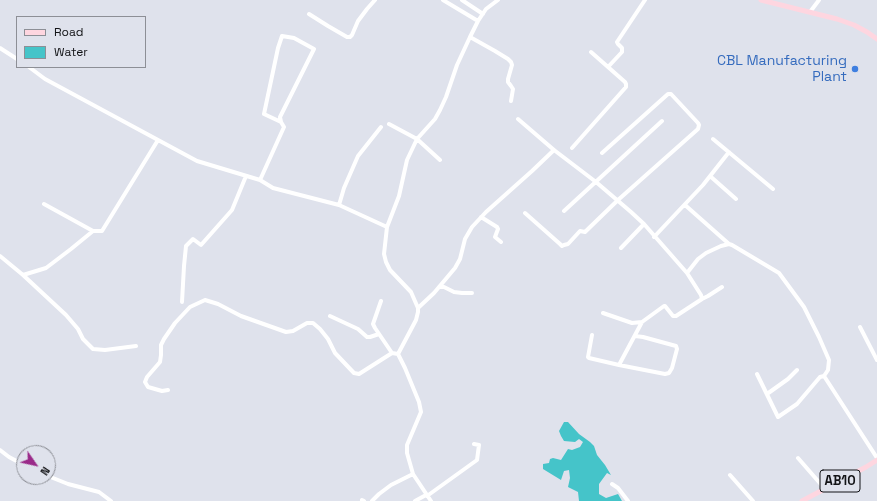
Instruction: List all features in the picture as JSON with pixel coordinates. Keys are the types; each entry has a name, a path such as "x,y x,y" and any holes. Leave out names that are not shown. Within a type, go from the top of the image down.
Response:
{"main road":[{"path":"761,0 778,2 838,19 854,25 877,39"},
{"name":"AB10","path":"802,501 866,467 877,459"}],"street":[{"path":"309,14 347,37 350,37 358,21 375,0"},
{"path":"443,0 478,21"},
{"path":"462,0 482,14"},
{"path":"398,354 416,320 418,308 411,292 390,270 386,262 384,254 387,227 400,196 407,160 417,139 435,119 440,110 457,65 482,14 498,0"},
{"path":"608,67 622,52 622,48 617,42 645,0"},
{"path":"810,12 819,0"},
{"path":"260,180 284,127 280,117 314,49 294,38 282,36 264,114 281,122"},
{"path":"470,37 502,55 511,62 512,65 508,79 508,82 513,89 511,101"},
{"path":"0,48 16,58"},
{"path":"572,148 626,87 625,82 591,52"},
{"path":"30,68 45,79 197,161 260,180 273,188 339,205 387,227"},
{"path":"525,213 562,246 568,244 580,231 585,232 618,200 698,129 699,125 671,94 668,94 602,153"},
{"path":"518,119 554,150 618,200 644,224 687,273 702,299"},
{"path":"564,211 662,121"},
{"path":"388,124 417,139 440,160"},
{"path":"339,205 344,188 358,156 381,127"},
{"path":"713,139 773,189"},
{"path":"44,204 93,231 102,231 158,140"},
{"path":"418,308 455,268 460,259 468,231 481,216 554,150"},
{"path":"654,237 686,205 729,152"},
{"path":"182,302 186,246 193,239 201,245 232,210 246,176"},
{"path":"710,176 736,199"},
{"path":"686,205 729,244 779,273 804,307 829,360 828,370 824,376 820,377 797,404 778,417 757,374"},
{"path":"481,216 497,227 498,229 495,237 501,242"},
{"path":"621,248 644,224"},
{"path":"23,276 46,268 93,231"},
{"path":"687,273 698,259 706,253 729,244"},
{"path":"0,256 66,315 78,329 83,339 93,349 105,350 136,346"},
{"path":"439,286 454,292 472,293"},
{"path":"603,313 632,323 642,322 664,306 673,316 676,316 722,287"},
{"path":"168,390 162,391 148,387 145,382 147,377 160,362 162,356 161,345 175,323 190,307 205,300 218,304 241,316 286,332 293,331 307,323 313,323 328,339 335,353 354,373 359,374 392,352"},
{"path":"381,301 373,324 392,352 398,354 419,402 420,412 407,445 406,453 413,474 431,501"},
{"path":"330,316 358,329 367,337 379,334"},
{"path":"619,365 636,336 642,322"},
{"path":"860,327 877,360"},
{"path":"592,335 589,358 665,374 669,373 671,371 677,349 676,346 636,336"},
{"path":"767,394 788,379 796,370"},
{"path":"824,376 877,459"},
{"path":"415,501 477,460 479,446 474,444"},
{"path":"0,450 16,461"},
{"path":"798,458 825,489"},
{"path":"372,501 391,485 413,474"},
{"path":"730,475 754,501"},
{"path":"56,479 99,492 111,501"},
{"path":"612,484 618,488 628,501"}],"water":[{"path":"564,422 568,422 579,434 594,446 597,455 611,475 607,473 599,484 599,494 606,498 618,494 622,501 579,501 578,492 568,487 570,478 569,470 564,471 561,480 543,469 543,464 549,463 550,459 553,458 561,460 568,449 572,450 580,447 583,442 579,439 575,442 564,441 559,431"}],"place":[{"name":"CBL Manufacturing Plant","path":"855,69"}]}
